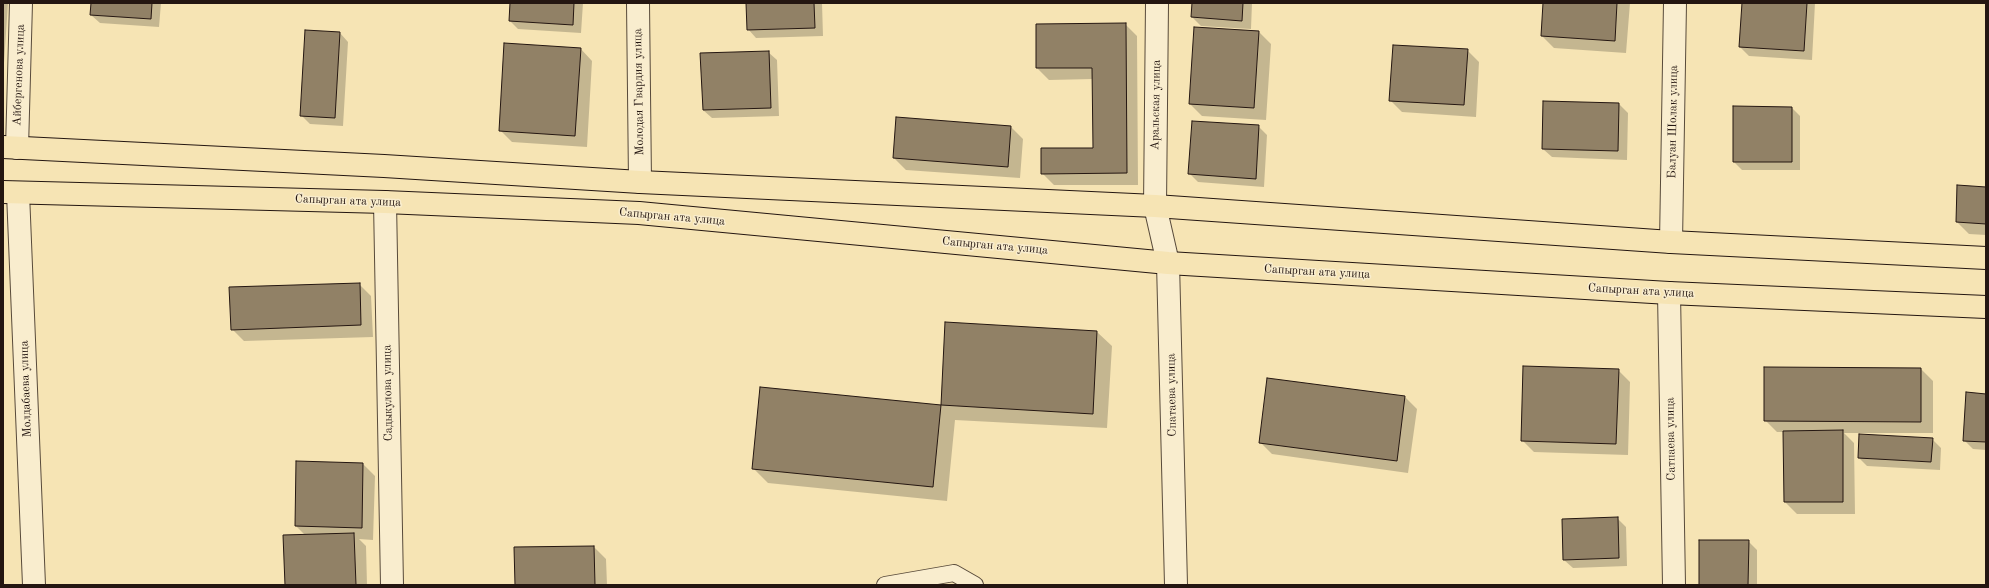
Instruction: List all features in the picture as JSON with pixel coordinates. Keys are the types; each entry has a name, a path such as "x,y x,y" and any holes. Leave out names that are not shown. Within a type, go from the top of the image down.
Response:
{"main road":[{"path":"10,147 384,166 640,182 1155,206 1671,242 1986,258"},
{"name":"Сапырган ата улица","path":"10,193 385,202 639,213 1168,263 1669,293 1986,307"}],"street":[{"name":"Айбергенова улица","path":"10,147 21,3"},
{"name":"Молодая Гвардия улица","path":"638,3 640,182"},
{"name":"Аральская улица","path":"1155,206 1157,3"},
{"name":"Балуан Шолак улица","path":"1671,242 1675,3"},
{"name":"Молдабаева улица","path":"10,193 34,585"},
{"name":"Садыкулова улица","path":"385,202 392,585"},
{"name":"Спатаева улица","path":"1155,206 1168,263 1176,585"},
{"name":"Сатпаева улица","path":"1669,293 1674,585"}],"lane":[{"path":"885,585 954,573 975,585"}],"building":[{"path":"91,3 152,3 151,19 90,15"},
{"path":"510,3 574,3 573,25 509,21"},
{"path":"746,3 814,3 815,28 747,30"},
{"path":"1192,3 1243,3 1242,21 1191,17"},
{"path":"1543,3 1617,3 1615,41 1541,36"},
{"path":"1742,3 1807,3 1804,51 1739,47"},
{"path":"1126,23 1127,173 1041,174 1041,148 1093,148 1092,68 1036,68 1036,24"},
{"path":"1194,27 1259,31 1254,108 1189,104"},
{"path":"305,30 340,32 335,118 300,116"},
{"path":"504,43 581,48 575,136 499,131"},
{"path":"1393,45 1468,49 1464,105 1389,101"},
{"path":"769,51 771,108 703,110 700,53"},
{"path":"1543,101 1619,103 1618,151 1542,149"},
{"path":"1733,106 1792,107 1792,162 1733,162"},
{"path":"896,117 1011,126 1008,167 893,158"},
{"path":"1192,121 1259,125 1256,179 1188,174"},
{"path":"1957,185 1986,187 1986,224 1956,222"},
{"path":"360,283 361,325 231,330 229,287"},
{"path":"945,322 1097,331 1093,414 941,405"},
{"path":"1523,366 1619,369 1616,444 1521,441"},
{"path":"1764,367 1921,368 1921,422 1764,421"},
{"path":"1267,378 1405,396 1397,461 1259,443"},
{"path":"760,387 941,405 933,487 752,469"},
{"path":"1966,392 1986,394 1986,442 1963,441"},
{"path":"1843,430 1843,502 1784,502 1783,431"},
{"path":"1859,434 1933,438 1931,462 1858,458"},
{"path":"296,461 363,463 362,528 295,526"},
{"path":"1618,517 1619,558 1563,560 1562,519"},
{"path":"354,533 356,585 285,585 283,535"},
{"path":"1699,540 1749,540 1748,585 1699,585"},
{"path":"594,546 595,585 515,585 514,547"}]}
